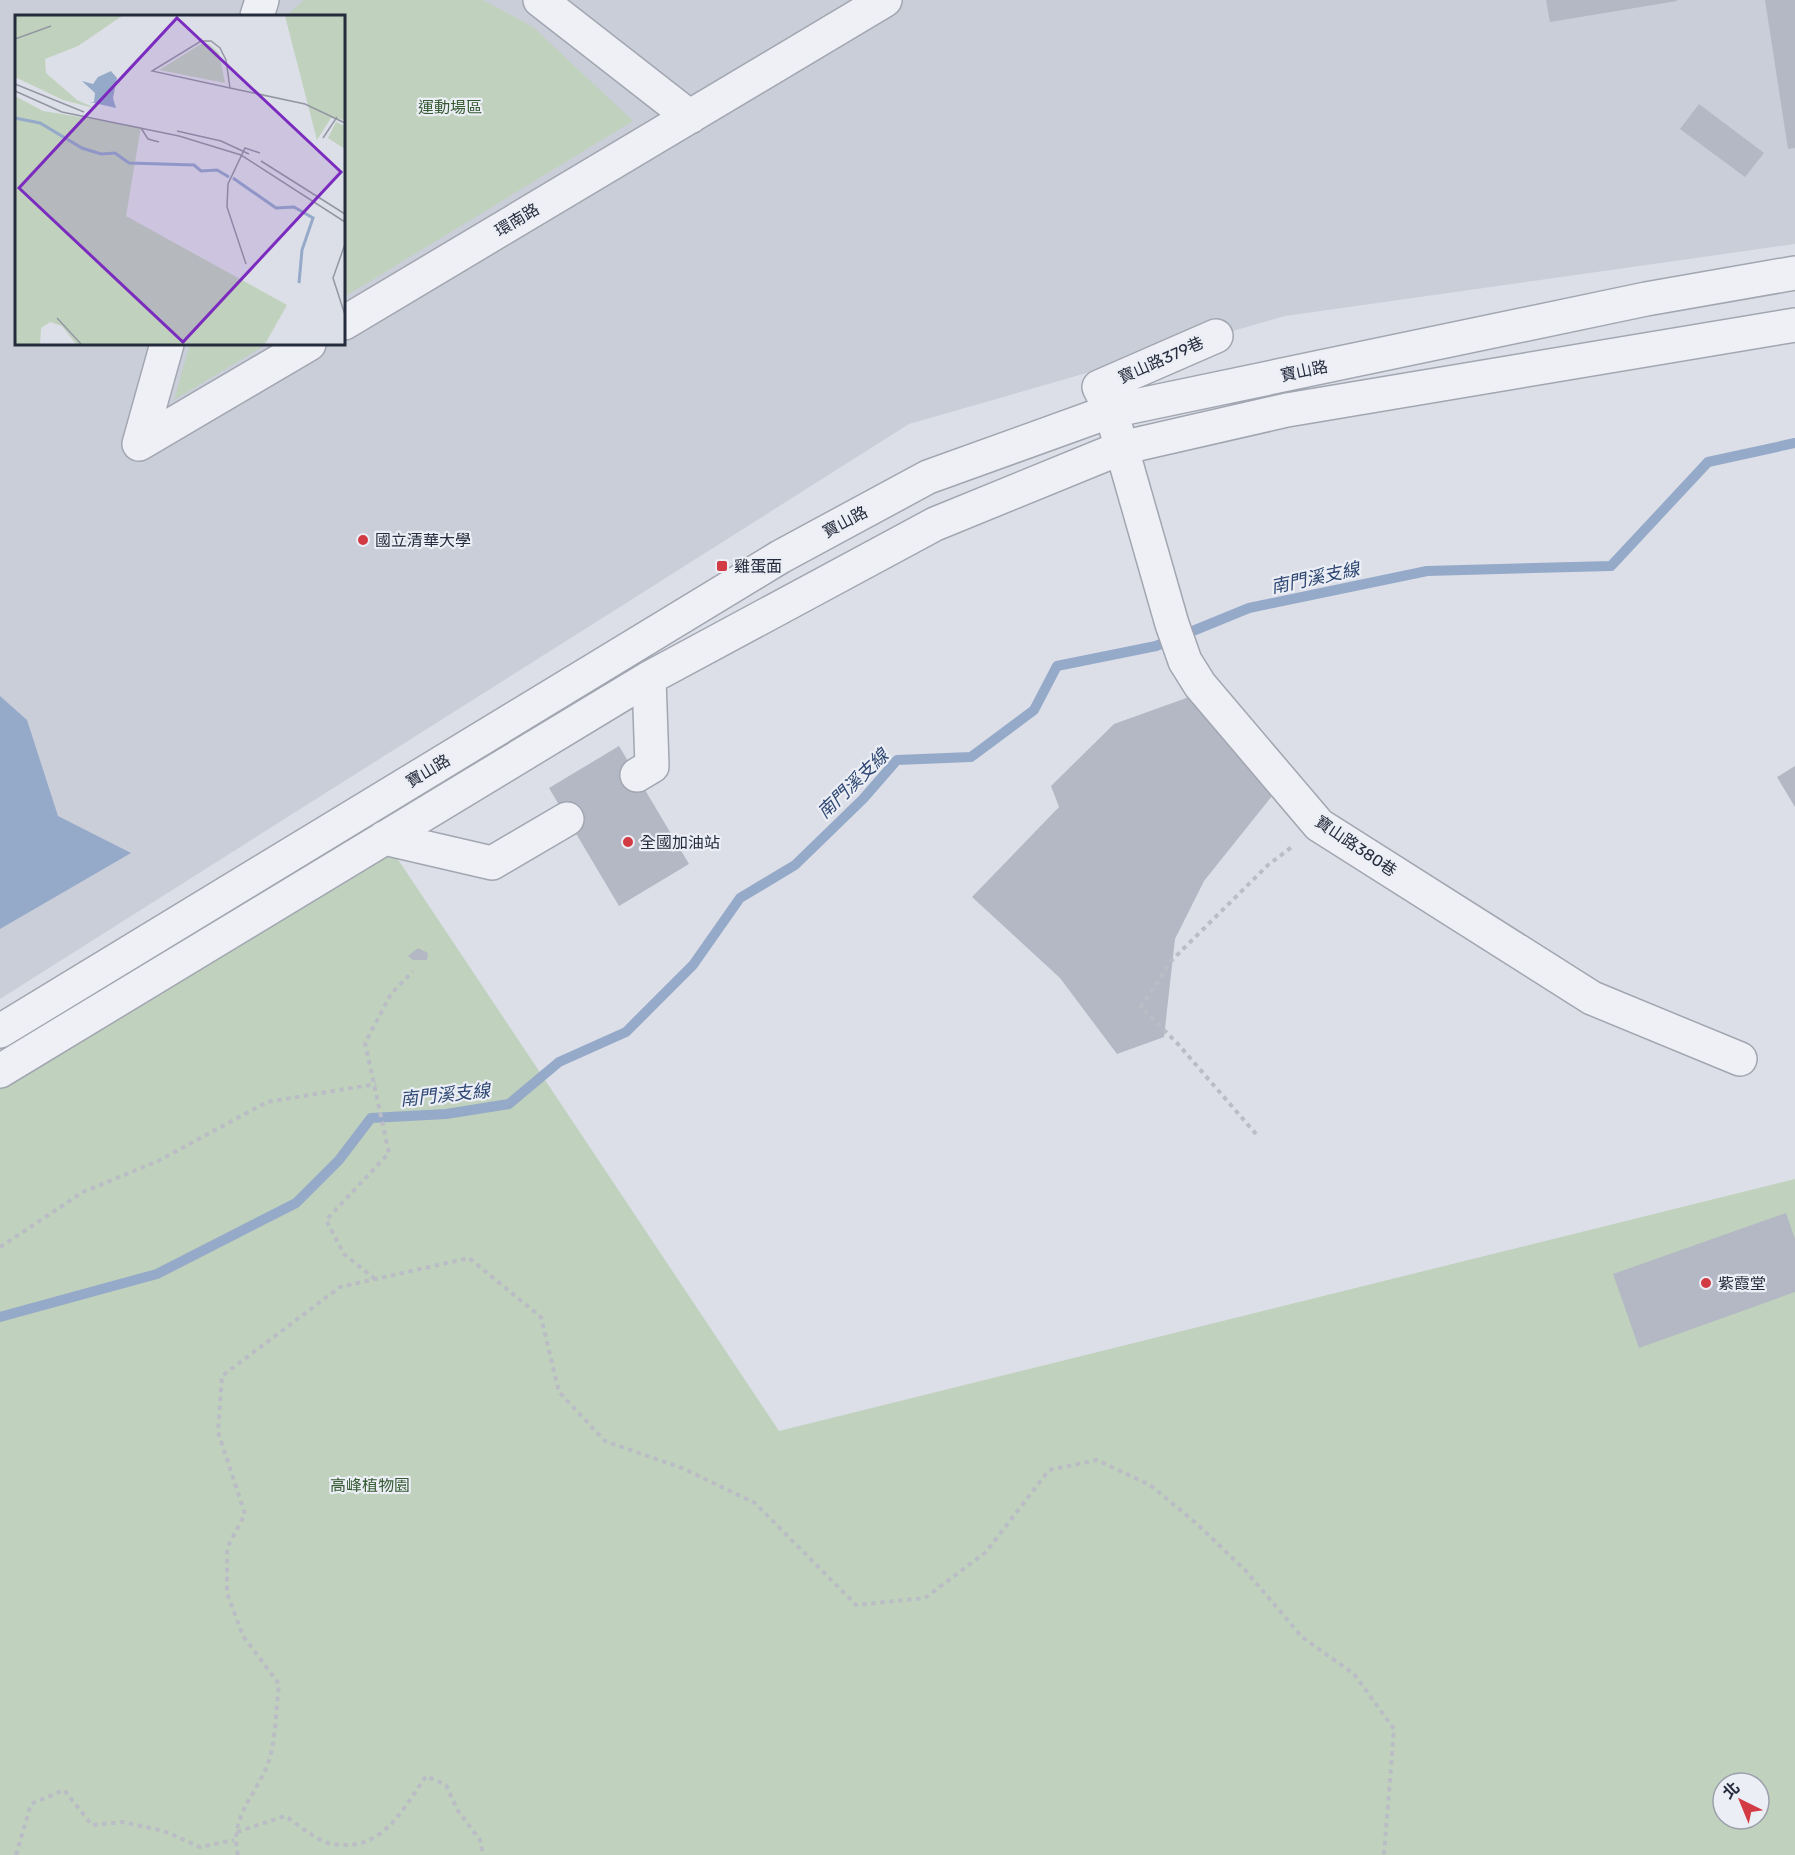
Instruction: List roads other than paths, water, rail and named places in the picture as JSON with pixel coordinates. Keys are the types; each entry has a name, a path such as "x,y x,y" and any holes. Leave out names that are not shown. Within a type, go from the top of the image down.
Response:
{"street":[{"path":"257,15 262,0"},
{"path":"540,0 690,117"},
{"name":"環南路","path":"345,322 885,0"},
{"name":"寶山路","path":"0,1030 780,556 928,477 1111,411 1646,299 1795,273"},
{"path":"0,1071 649,678 935,524 1121,448 1287,410 1795,325"},
{"name":"寶山路379巷","path":"1111,411 1099,387 1215,336"},
{"path":"167,345 139,444 307,345"},
{"name":"寶山路380巷","path":"1111,411 1172,624 1185,661 1200,685 1319,825 1592,998 1740,1059"},
{"path":"637,775 652,766 649,678"},
{"path":"384,838 492,863 567,819"}],"water":[{"path":"0,696 27,720 58,816 131,853 0,929"}],"waterway":[{"name":"南門溪支線","path":"0,1317 157,1274 296,1203 339,1160 371,1118 446,1114 509,1104 559,1062 626,1032 693,965 740,898 795,865 863,799 897,760 971,757 1034,710 1057,666 1156,646 1249,608 1427,571 1611,566 1708,462 1795,443"}],"place":[{"name":"國立清華大學","path":"363,540"},
{"name":"雞蛋面","path":"722,566"},
{"name":"全國加油站","path":"628,842"},
{"name":"紫霞堂","path":"1706,1283"}],"park label":[{"name":"運動場區","path":"450,107"},
{"name":"高峰植物園","path":"370,1485"}]}
